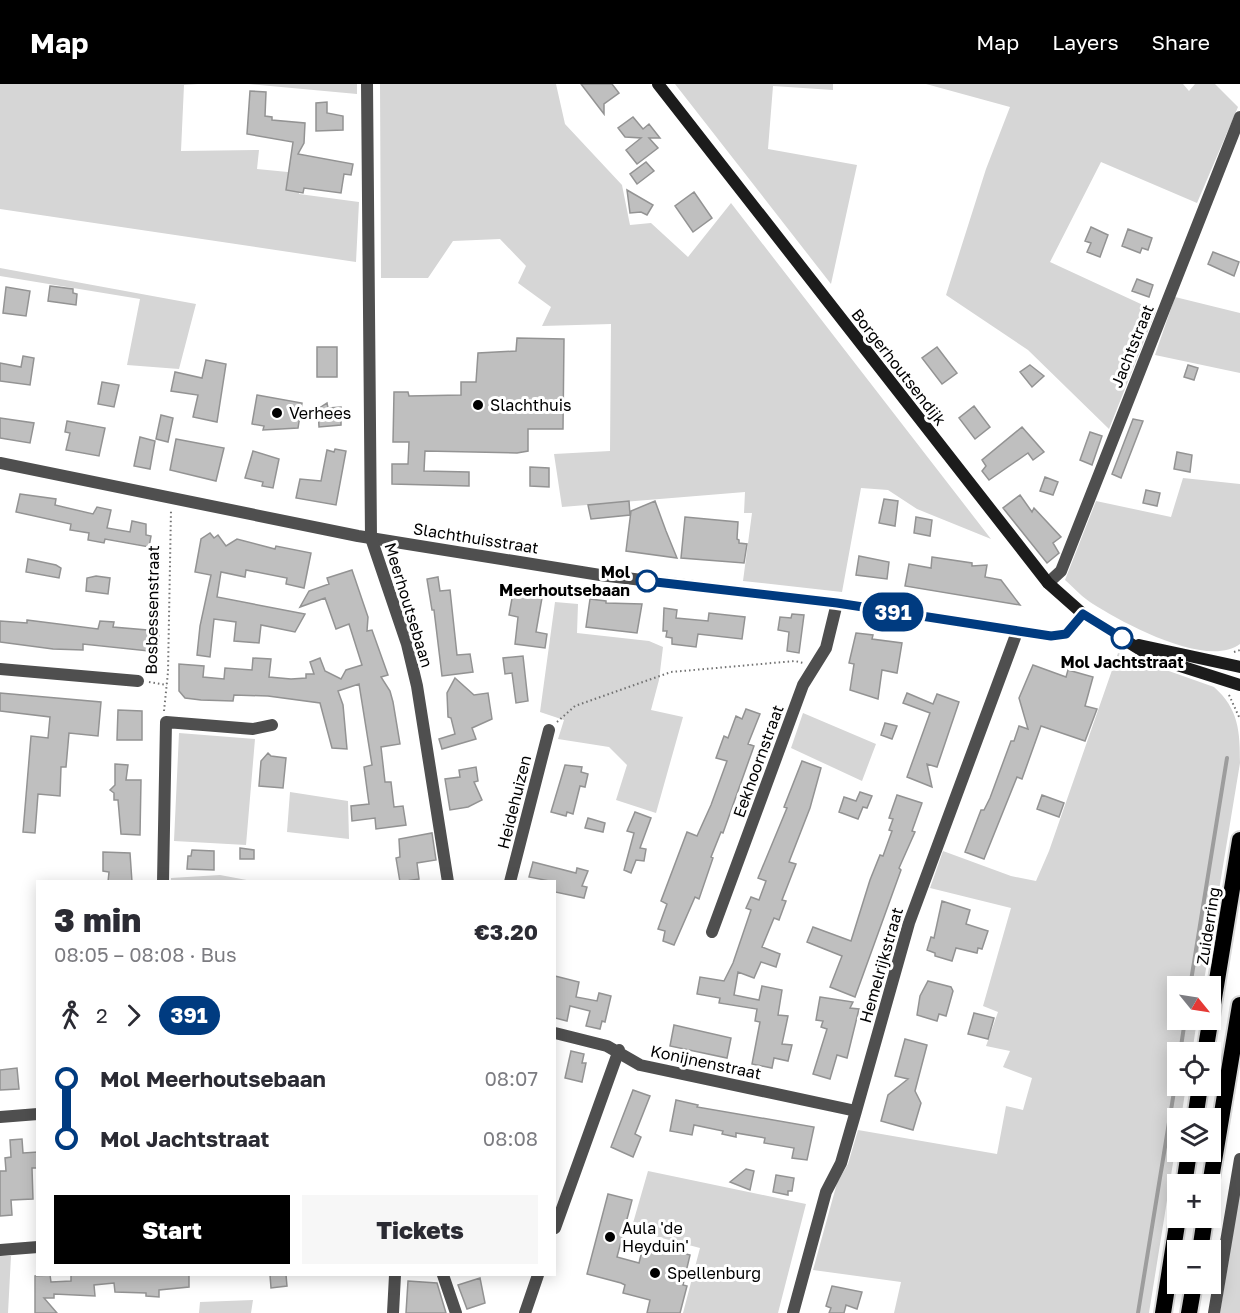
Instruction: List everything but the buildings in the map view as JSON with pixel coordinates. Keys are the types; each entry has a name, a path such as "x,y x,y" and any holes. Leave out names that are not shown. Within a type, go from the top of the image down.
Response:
{"highway":[{"name":"Zuiderring","path":"1207,1042 1240,840"},
{"path":"1212,1174 1240,1005"},
{"path":"1163,1313 1176,1228"},
{"path":"1190,1313 1193,1294"}],"main road":[{"name":"Borgerhoutsendijk","path":"658,84 1048,583 1083,614 1152,657 1240,685"},
{"name":"Borgerhoutsendijk","path":"1136,645 1240,667"}],"street":[{"name":"Meerhoutsebaan","path":"367,84 371,538 407,644 417,686 448,880"},
{"name":"Jachtstraat","path":"1048,583 1061,571 1240,117"},
{"name":"Slachthuisstraat","path":"0,464 371,538 600,575 837,603 1017,632 1059,636 1066,634 1083,614"},
{"name":"Eekhoornstraat","path":"712,932 803,685 826,648 837,603"},
{"name":"Hemelrijkstraat","path":"793,1313 826,1192 841,1163 909,923 1017,632"},
{"path":"0,669 138,681"},
{"path":"163,880 166,722 253,729 272,724"},
{"name":"Heidehuizen","path":"511,880 549,730"},
{"name":"Konijnenstraat","path":"556,1033 590,1040 619,1050 631,1062 640,1065 856,1111"},
{"path":"556,1225 619,1050"},
{"path":"0,1117 36,1114"},
{"path":"1214,1313 1240,1159"},
{"path":"0,1250 36,1247"},
{"path":"393,1313 395,1276"},
{"path":"443,1276 456,1313"},
{"path":"525,1313 538,1276"}],"path":[{"name":"Bosbessenstraat","path":"166,722 163,716 167,685 168,578 172,498"},
{"path":"549,730 575,706 670,672 795,661 816,666"},
{"path":"138,681 167,685"}],"shaded area":[{"path":"0,84 198,84 184,85 181,151 259,150 257,169 298,173 299,194 359,202 356,262 0,209"},
{"path":"249,84 357,84 357,94"},
{"path":"380,84 556,84 565,124 622,185 630,225 651,223 688,257 731,203 991,539 917,509 888,490 861,488 842,592 743,581 752,513 744,513 745,492 562,507 554,454 610,451 611,324 542,326 551,307 518,283 526,266 500,239 453,241 428,278 381,278"},
{"path":"675,84 833,84 833,90 773,86 768,149 857,165 831,284"},
{"path":"926,84 1183,84 1189,91 1195,84 1215,84 1238,107 1197,203 1101,162 1050,262 1156,311 1109,429 1028,350 946,295 986,169 1010,107"},
{"path":"0,268 196,304 179,369 127,365 140,299 0,276"},
{"path":"1175,297 1240,313 1240,373 1155,355"},
{"path":"1183,478 1240,484 1240,644 1225,650 1207,651 1187,647 1144,632 1093,604 1065,580 1096,501 1171,517"},
{"path":"555,602 578,604 577,633 649,641 663,647 659,680 651,710 683,717 656,813 616,800 627,765 609,747 558,739 564,720 540,712"},
{"path":"1118,653 1214,687 1222,695 1229,704 1236,722 1240,763 1205,976 1167,976 1167,1030 1195,1030 1194,1042 1167,1042 1167,1096 1184,1096 1183,1108 1167,1108 1167,1162 1173,1162 1171,1174 1167,1174 1167,1200 1149,1313 894,1313 901,1282 813,1270 837,1183 848,1164 858,1130 997,1154 1006,1106 1023,1110 1032,1078 1003,1067 1010,1051 986,1046 998,1012 983,1006 1011,908 930,888 943,851 1011,876 1036,881 1049,851"},
{"path":"803,713 876,744 862,781 791,748"},
{"path":"179,733 255,739 246,845 174,841"},
{"path":"290,792 348,801 349,839 287,832"},
{"path":"220,875 246,880 171,880 171,878"},
{"path":"648,1171 806,1204 778,1313 683,1313 700,1248 631,1230"},
{"path":"1240,1189 1240,1313 1220,1313"},
{"path":"0,1256 11,1256 8,1313 0,1313"},
{"path":"253,1300 251,1313 199,1313 200,1302"}],"waterway":[{"path":"1192,976 1227,758"},
{"path":"1182,1042 1183,1030"},
{"path":"1138,1313 1173,1096"}],"bus line":[{"name":"391","path":"647,581 837,603 1051,636 1066,634 1083,614 1122,638"}],"place":[{"name":"Slachthuis","path":"478,405"},
{"name":"Verhees","path":"277,413"},
{"name":"Mol Meerhoutsebaan","path":"647,581"},
{"name":"Mol Jachtstraat","path":"1122,638"},
{"name":"Aula 'de Heyduin'","path":"610,1237"},
{"name":"Spellenburg","path":"655,1273"}]}
